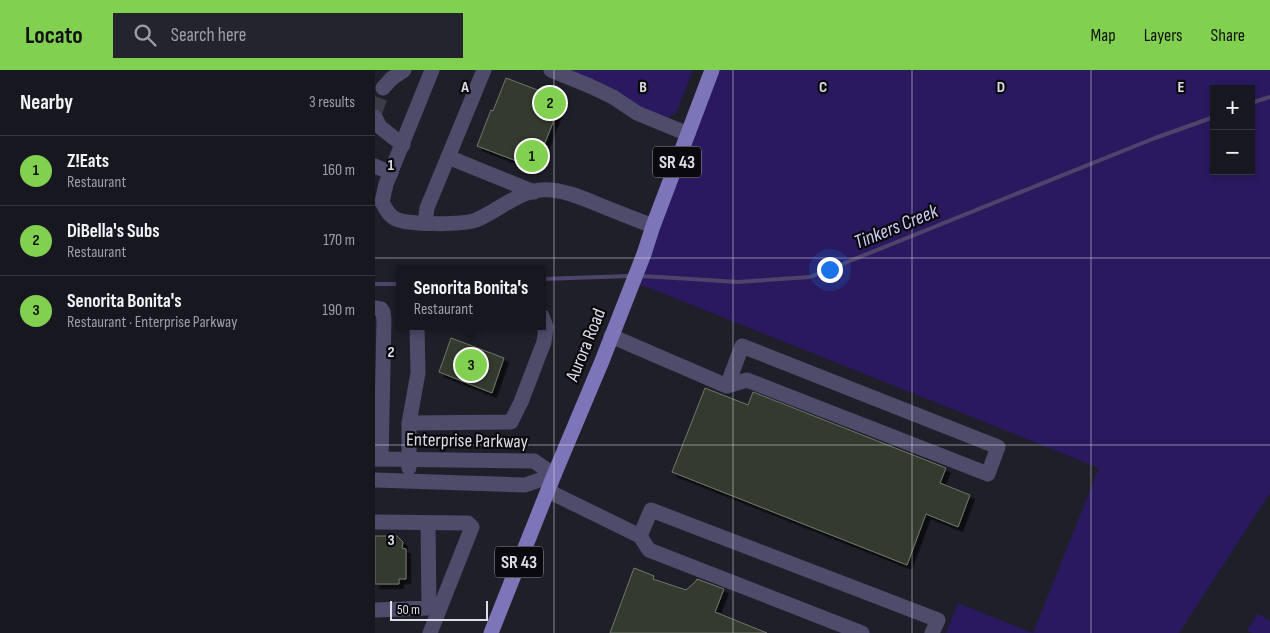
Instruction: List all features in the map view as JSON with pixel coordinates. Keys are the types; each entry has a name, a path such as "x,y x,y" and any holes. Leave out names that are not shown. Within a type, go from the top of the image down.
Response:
{"main road":[{"name":"Aurora Road","path":"491,633 644,254 712,70"}],"street":[{"path":"383,88 391,79 404,70 430,75 378,203 396,219 425,223 473,221 490,214 524,194 541,190 554,190 581,198 653,226"},
{"path":"425,223 427,208 483,70"},
{"path":"551,70 613,97 637,113 688,134"},
{"path":"375,115 380,127 403,144"},
{"path":"448,157 534,192"},
{"path":"375,166 391,173"},
{"path":"375,308 381,309 384,320 378,459"},
{"path":"409,423 511,422 521,402 544,342 546,325"},
{"path":"409,480 409,423 418,372 417,330"},
{"path":"611,336 727,386 747,380 988,474 998,447 742,346 727,386"},
{"name":"Enterprise Parkway","path":"378,459 534,461 554,475"},
{"path":"375,480 525,484 554,475"},
{"path":"548,491 640,536 649,550 862,633"},
{"path":"640,536 651,510 938,620 932,633"},
{"path":"375,522 469,523 472,527 454,571 435,608 430,633"},
{"path":"428,523 435,608"},
{"path":"375,610 435,608"}],"shaded area":[{"path":"562,70 693,70 676,113 666,118 634,106"},
{"path":"712,70 1270,70 1270,493 1179,633 1033,633 1099,468 633,283"},
{"path":"958,603 1033,633 946,633"},
{"path":"1258,613 1270,621 1270,633 1252,633 1247,630"}],"building":[{"path":"506,78 564,100 560,110 558,110 535,168 477,146"},
{"path":"451,338 504,358 492,393 439,372"},
{"path":"705,388 748,405 753,392 946,468 940,483 970,495 958,527 926,514 907,565 672,472"},
{"path":"375,536 397,536 403,542 402,548 406,549 406,579 399,579 399,584 375,584"},
{"path":"634,568 654,576 653,579 686,590 697,579 724,589 715,612 767,633 610,633"}],"waterway":[{"name":"Tinkers Creek","path":"1255,102 1270,97"},
{"name":"Tinkers Creek","path":"639,276 738,282 810,277 1155,138 1210,118"},
{"name":"Tinkers Creek","path":"546,279 630,276"},
{"name":"Tinkers Creek","path":"375,284 396,284"}],"tunnel":[{"path":"375,112 383,88"}],"place":[{"name":"DiBella's Subs","path":"550,103"},
{"name":"Z!Eats","path":"532,156"},
{"name":"Senorita Bonita's","path":"471,365"}]}
